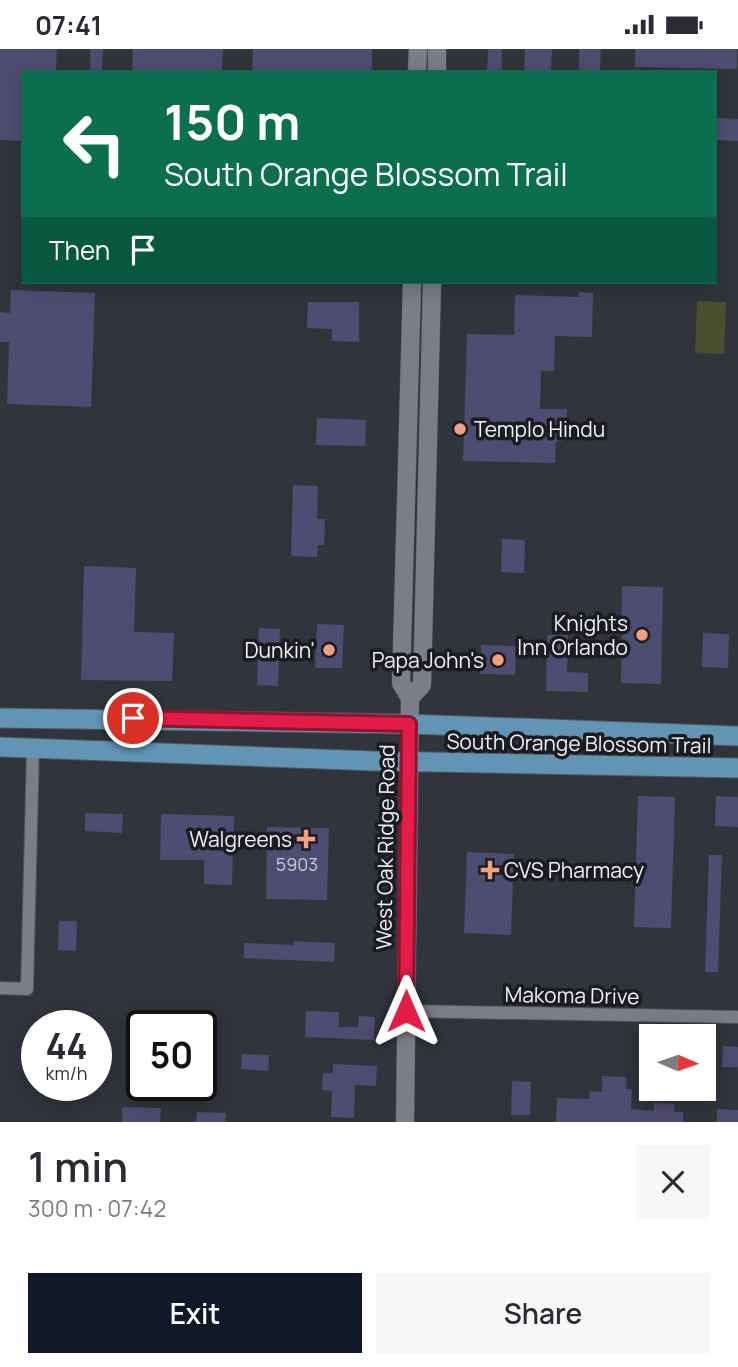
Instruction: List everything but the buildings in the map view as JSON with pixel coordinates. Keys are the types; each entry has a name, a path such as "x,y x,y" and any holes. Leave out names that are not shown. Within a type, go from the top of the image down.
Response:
{"main road":[{"name":"South Orange Blossom Trail","path":"0,718 409,724 738,736"},
{"name":"South Orange Blossom Trail","path":"0,747 408,762 738,768"}],"street":[{"path":"417,70 418,49"},
{"path":"437,49 437,70"},
{"name":"West Oak Ridge Road","path":"405,1122 410,698 401,683 412,284"},
{"path":"424,284 422,373 429,392"},
{"name":"West Oak Ridge Road","path":"410,698 422,685 432,284"},
{"path":"0,988 27,989 33,748"},
{"name":"Makoma Drive","path":"406,1011 738,1017"}],"green space":[{"path":"697,301 726,302 724,354 695,353"}],"place":[{"name":"Templo Hindu","path":"460,429"},
{"name":"Knights Inn Orlando","path":"642,635"},
{"name":"Dunkin'","path":"329,650"},
{"name":"Papa John's","path":"498,660"},
{"name":"Walgreens","path":"306,839"},
{"name":"CVS Pharmacy","path":"490,870"}],"route":[{"path":"133,718 409,724 406,1011"}]}
